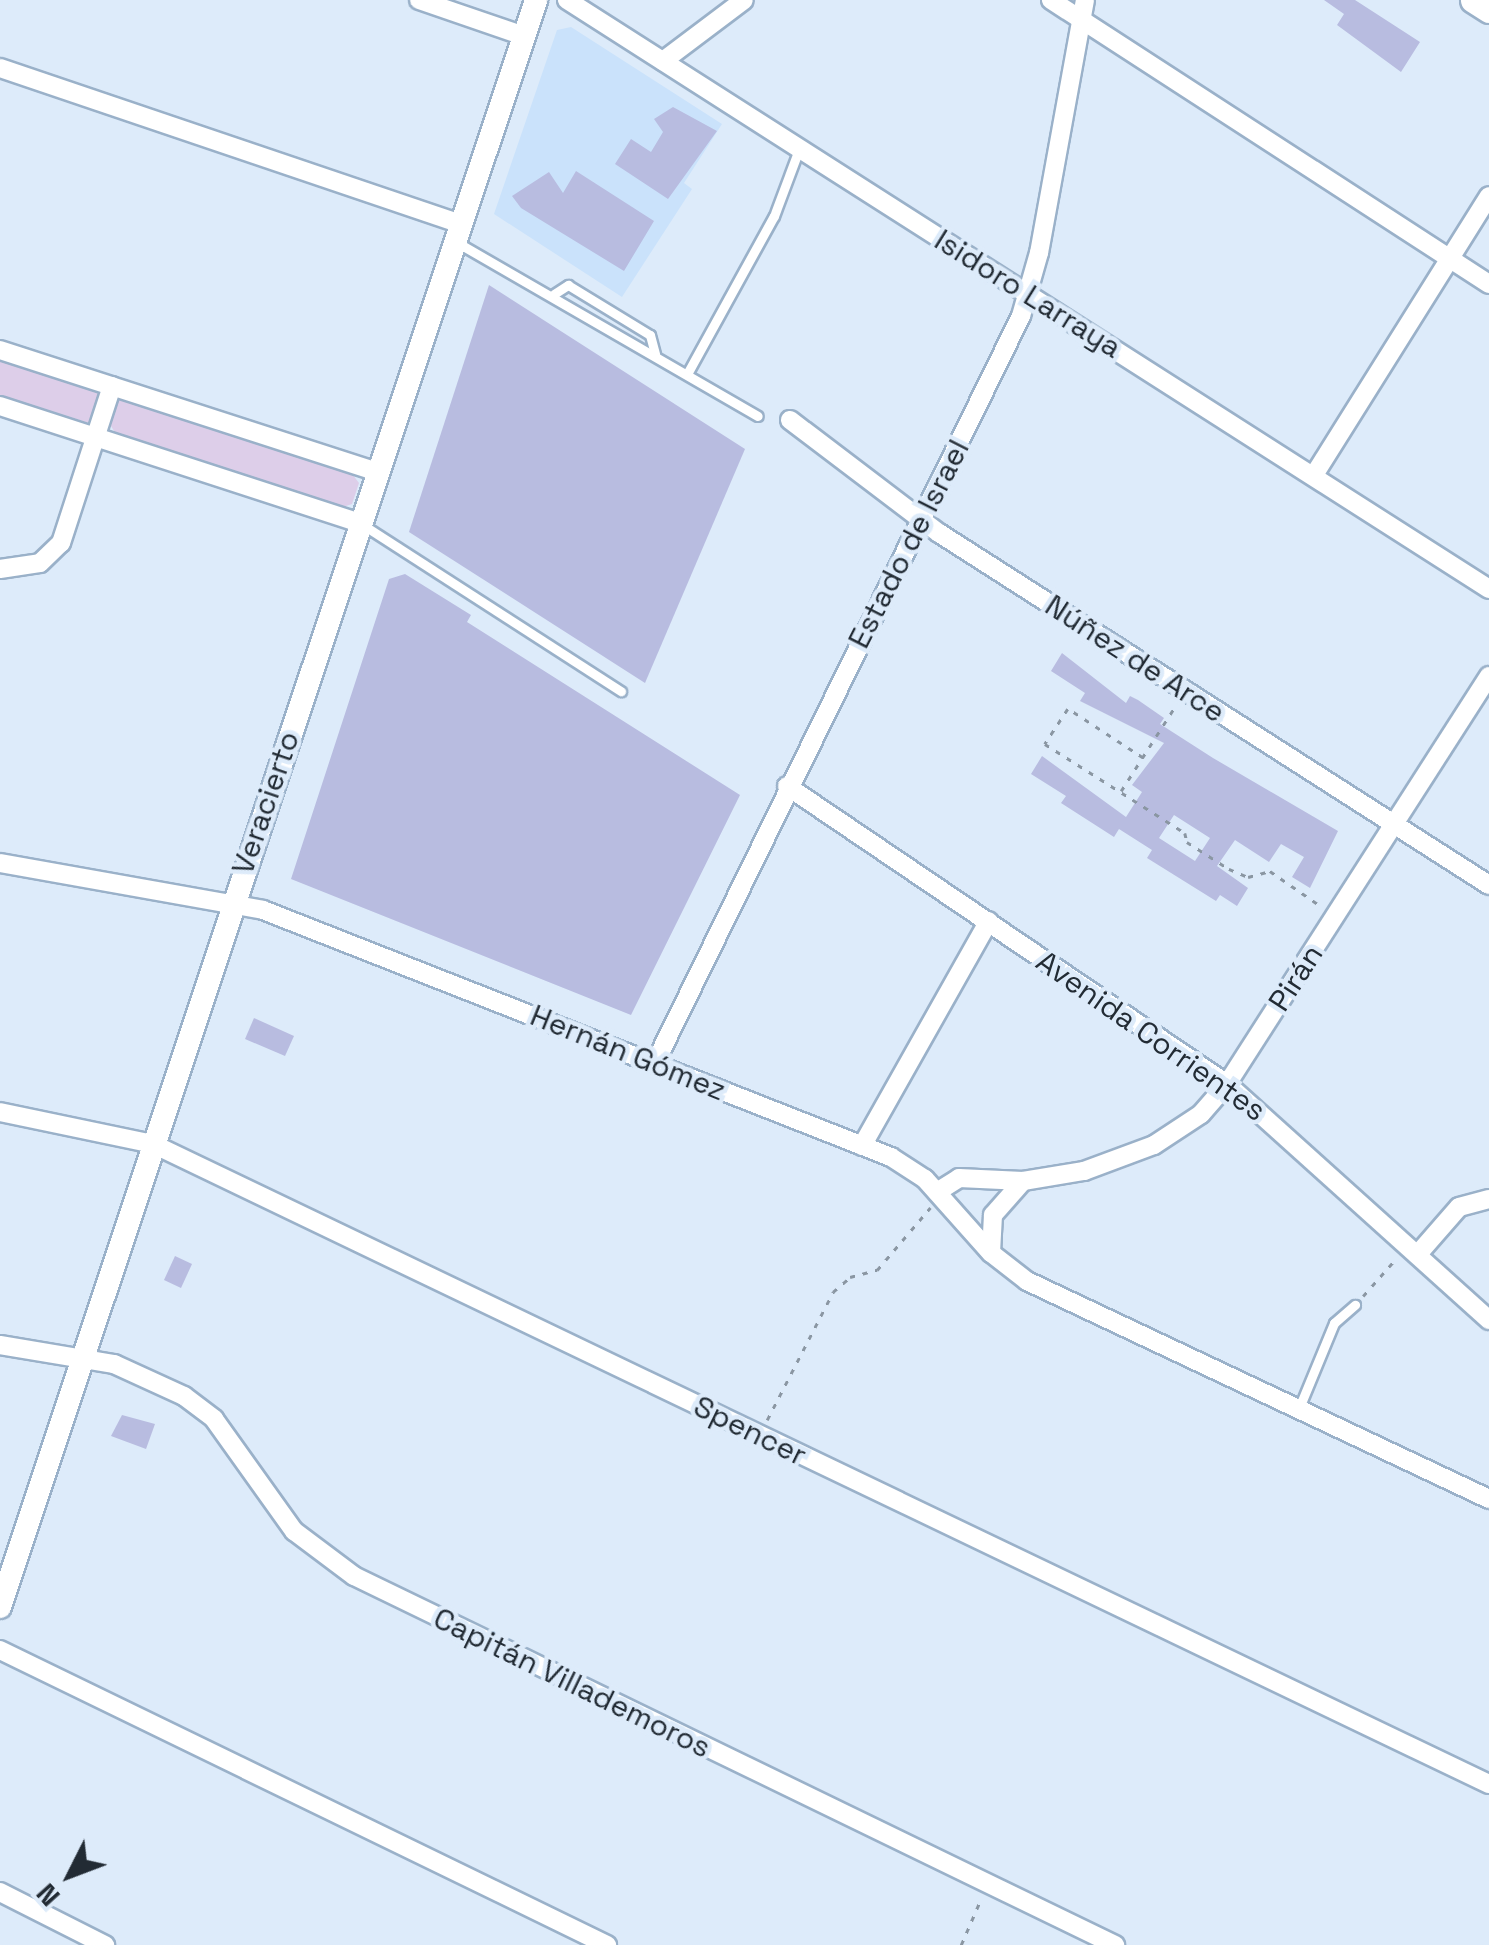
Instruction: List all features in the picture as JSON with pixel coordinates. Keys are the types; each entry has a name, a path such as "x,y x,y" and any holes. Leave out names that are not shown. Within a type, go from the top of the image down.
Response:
{"main road":[{"path":"1473,0 1489,10"}],"street":[{"path":"419,0 524,36"},
{"name":"Veracierto","path":"0,1607 536,0"},
{"name":"Isidoro Larraya","path":"566,0 1489,589"},
{"path":"663,62 744,0"},
{"path":"1051,0 1489,284"},
{"name":"Estado de Israel","path":"656,1063 787,786 922,520 1029,296 1084,0"},
{"path":"0,68 458,233"},
{"path":"1314,475 1489,196"},
{"path":"0,350 377,472"},
{"path":"0,570 40,564 54,552 112,386"},
{"path":"0,406 360,524"},
{"name":"Núñez de Arce","path":"790,420 922,520 1489,885"},
{"name":"Pirán","path":"937,1192 959,1178 1024,1181 1084,1171 1154,1144 1200,1114 1227,1084 1489,676"},
{"name":"Avenida Corrientes","path":"787,786 1227,1084 1489,1320"},
{"name":"Hernán Gómez","path":"0,863 233,902 656,1063 908,1165 991,1253 1026,1281 1489,1499"},
{"path":"862,1146 989,922"},
{"name":"Spencer","path":"0,1112 153,1144 1489,1784"},
{"path":"991,1253 993,1215 1024,1181"},
{"path":"1413,1250 1459,1207 1489,1199"},
{"name":"Capitán Villademoros","path":"0,1345 114,1364 197,1404 228,1436 294,1531 354,1576 986,1887 1115,1945"},
{"path":"0,1650 607,1945"},
{"path":"0,1892 104,1945"}],"lane":[{"path":"687,374 774,216 800,149"},
{"path":"458,233 554,294 568,286 650,334 654,354 758,416"},
{"path":"360,524 622,691"},
{"path":"1298,1410 1334,1323 1355,1304"}],"path":[{"path":"1120,792 1186,691"},
{"path":"1143,758 1068,709 1045,744 1229,870 1248,877 1270,871 1336,916"},
{"path":"759,1435 833,1292 850,1277 877,1270 937,1192"},
{"path":"1355,1304 1413,1250"},
{"path":"961,1945 986,1887"}],"shaded area":[{"path":"571,27 722,124 684,183 692,189 622,297 494,214 557,30"},
{"path":"0,359 102,392 92,424 0,395"},
{"path":"116,397 353,475 359,483 352,504 343,507 116,434 109,423"}],"building":[{"path":"1324,0 1355,0 1420,42 1401,72 1337,25 1344,14"},
{"path":"673,107 717,131 668,199 615,164 631,139 651,152 663,132 654,119"},
{"path":"576,171 654,221 624,271 521,208 512,196 549,172 563,193"},
{"path":"489,285 745,449 645,683 409,532"},
{"path":"405,574 471,615 467,622 740,795 631,1015 291,879 389,579"},
{"path":"1062,653 1126,703 1130,696 1138,700 1164,718 1160,724 1338,831 1310,888 1292,877 1304,857 1281,844 1269,862 1235,840 1217,866 1248,888 1237,906 1220,895 1216,901 1147,858 1152,850 1119,829 1114,837 1061,803 1066,796 1031,774 1042,756 1126,817 1142,792 1132,785 1164,743 1080,701 1085,693 1051,671","holes":["1174,815 1210,838 1195,861 1159,838"]},
{"path":"254,1018 294,1036 285,1056 245,1039"},
{"path":"175,1256 192,1264 181,1288 164,1280"},
{"path":"122,1415 155,1424 146,1449 111,1436"}]}
